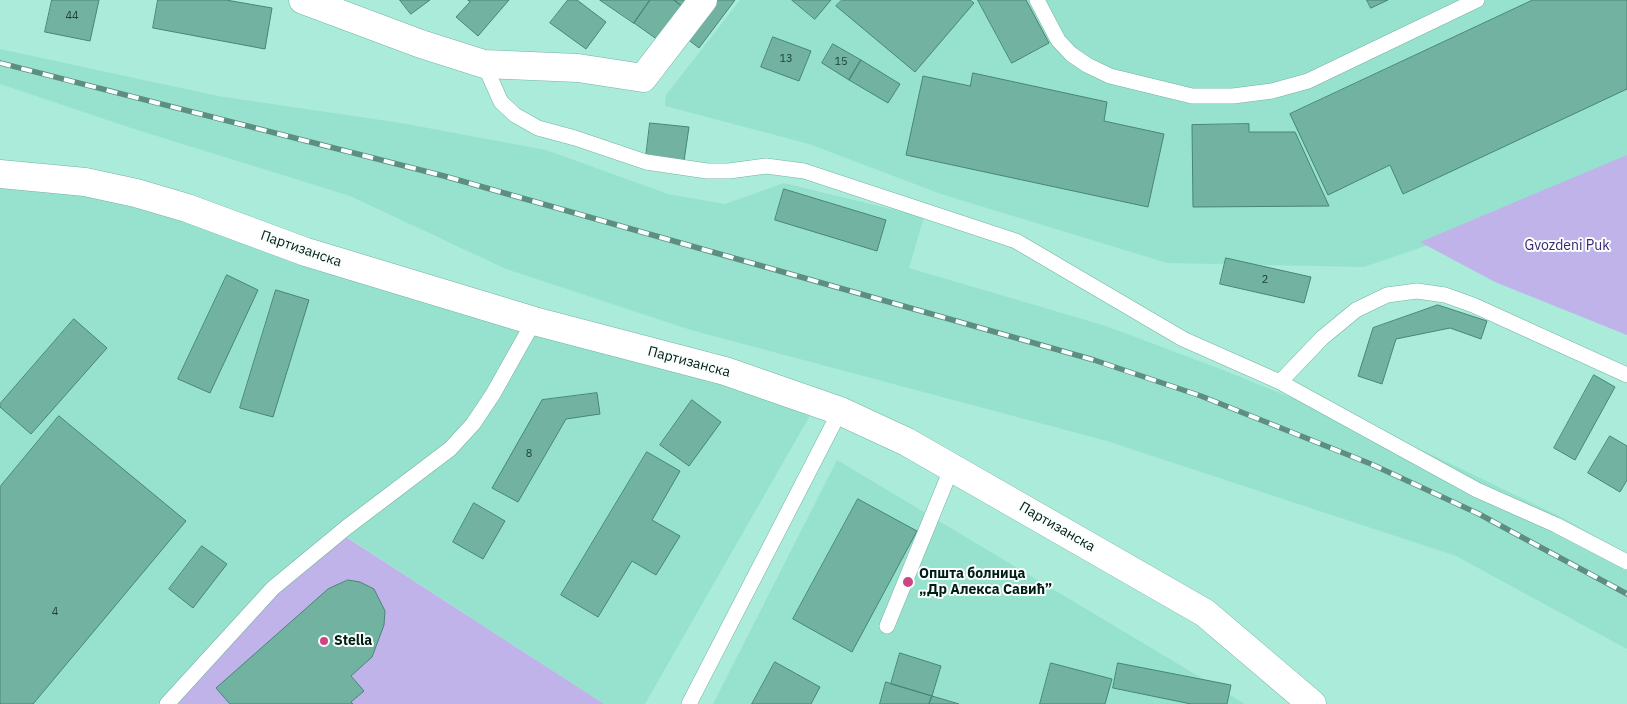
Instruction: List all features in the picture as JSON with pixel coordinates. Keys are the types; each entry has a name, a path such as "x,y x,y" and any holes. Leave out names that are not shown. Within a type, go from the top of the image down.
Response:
{"street":[{"path":"303,0 421,44 484,64 578,68 643,78 703,0"},
{"name":"Партизанска","path":"0,174 86,182 136,193 187,208 306,252 534,321 724,371 840,411 907,442 1205,613 1306,702"}],"lane":[{"path":"1037,0 1058,40 1071,54 1087,65 1110,76 1192,96 1233,96 1272,91 1308,81 1477,0"},
{"path":"484,64 501,102 515,115 538,128 575,138 646,162 706,172 729,172 766,166 804,172 1016,241 1183,339 1280,382 1477,490 1556,525 1627,562"},
{"path":"1280,382 1322,338 1356,310 1387,295 1409,292 1445,295 1473,305 1627,375"},
{"path":"168,704 273,588 347,527 450,449 473,424 493,394 534,321"},
{"path":"689,704 840,411"},
{"path":"886,626 952,467"}],"shaded area":[{"path":"740,0 1627,0 1627,157 1516,215 1364,267 1167,263 941,194 809,144 665,106 666,95"},
{"path":"0,49 218,96 401,123 546,150 668,194 725,204 784,183 924,217 909,268 1106,326 1218,368 1424,451 1565,519 1627,554 1627,649 1456,556 1107,441 691,330 506,269 350,196 131,128 0,84"},
{"path":"0,179 59,183 824,391 645,704 604,704 347,537 168,704 0,704"},
{"name":"Општа болница „Др Алекса Савић”","path":"837,460 1245,704 713,704"}],"green space":[{"name":"Gvozdeni Puk","path":"1627,155 1627,335 1495,282 1420,242"},
{"path":"346,537 604,704 168,704 232,632"}],"building":[{"path":"52,0 99,0 90,41 45,32"},
{"path":"158,0 226,0 272,8 265,49 153,28"},
{"path":"400,0 430,0 411,14"},
{"path":"468,0 509,0 478,36 456,17 470,2"},
{"path":"568,0 577,0 606,22 586,49 550,23"},
{"path":"600,0 650,0 634,23"},
{"path":"650,0 674,0 682,6 658,40 634,23"},
{"path":"674,0 686,0 682,6"},
{"path":"707,0 735,0 699,48 681,34"},
{"path":"792,0 831,0 815,19"},
{"path":"842,0 970,0 974,3 915,72 836,6"},
{"path":"978,0 1026,0 1049,43 1012,63"},
{"path":"1367,0 1388,0 1371,8"},
{"path":"1533,0 1627,0 1627,89 1403,194 1390,165 1328,195 1290,114"},
{"path":"773,37 811,51 799,81 761,67"},
{"path":"833,44 861,60 849,80 822,63"},
{"path":"861,60 900,84 888,103 849,80"},
{"path":"973,73 1107,102 1104,121 1164,134 1148,207 906,155 923,76 970,86"},
{"path":"650,123 689,127 684,161 646,157"},
{"path":"1249,124 1249,132 1295,132 1329,206 1193,207 1192,125"},
{"path":"784,189 886,220 877,251 775,220"},
{"path":"1226,258 1311,277 1304,303 1220,284"},
{"path":"227,275 258,290 210,393 178,379"},
{"path":"276,290 309,300 273,417 240,408"},
{"path":"1438,305 1487,321 1481,339 1450,328 1396,339 1382,384 1358,376 1373,328"},
{"path":"74,319 107,348 31,434 0,407 0,404"},
{"path":"1594,375 1615,387 1575,460 1554,448"},
{"path":"597,393 600,414 566,419 518,502 492,488 542,400"},
{"path":"692,400 721,422 689,466 660,445"},
{"path":"59,416 186,521 33,704 0,704 0,487"},
{"path":"1610,436 1627,446 1627,480 1620,492 1588,473"},
{"path":"647,452 680,471 652,520 680,536 656,575 632,561 598,617 561,595"},
{"path":"858,499 917,531 852,652 793,619"},
{"path":"474,503 505,521 483,559 453,542"},
{"path":"202,546 227,564 193,608 169,589"},
{"name":"Stella","path":"348,580 360,582 374,589 385,611 384,625 372,657 351,676 364,691 351,702 353,704 230,704 216,688 328,589"},
{"path":"900,653 941,666 932,696 891,684"},
{"path":"775,662 820,687 811,704 752,704"},
{"path":"1051,663 1112,679 1105,704 1040,704"},
{"path":"1118,663 1231,685 1227,704 1191,704 1113,688"},
{"path":"886,682 932,696 929,704 880,704"},
{"path":"932,696 959,704 929,704"}],"railway":[{"path":"0,63 444,176 1094,360 1201,396 1371,464 1479,514 1627,594"}],"place":[{"name":"Општа болница „Др Алекса Савић”","path":"908,582"},
{"name":"Stella","path":"324,641"}]}
